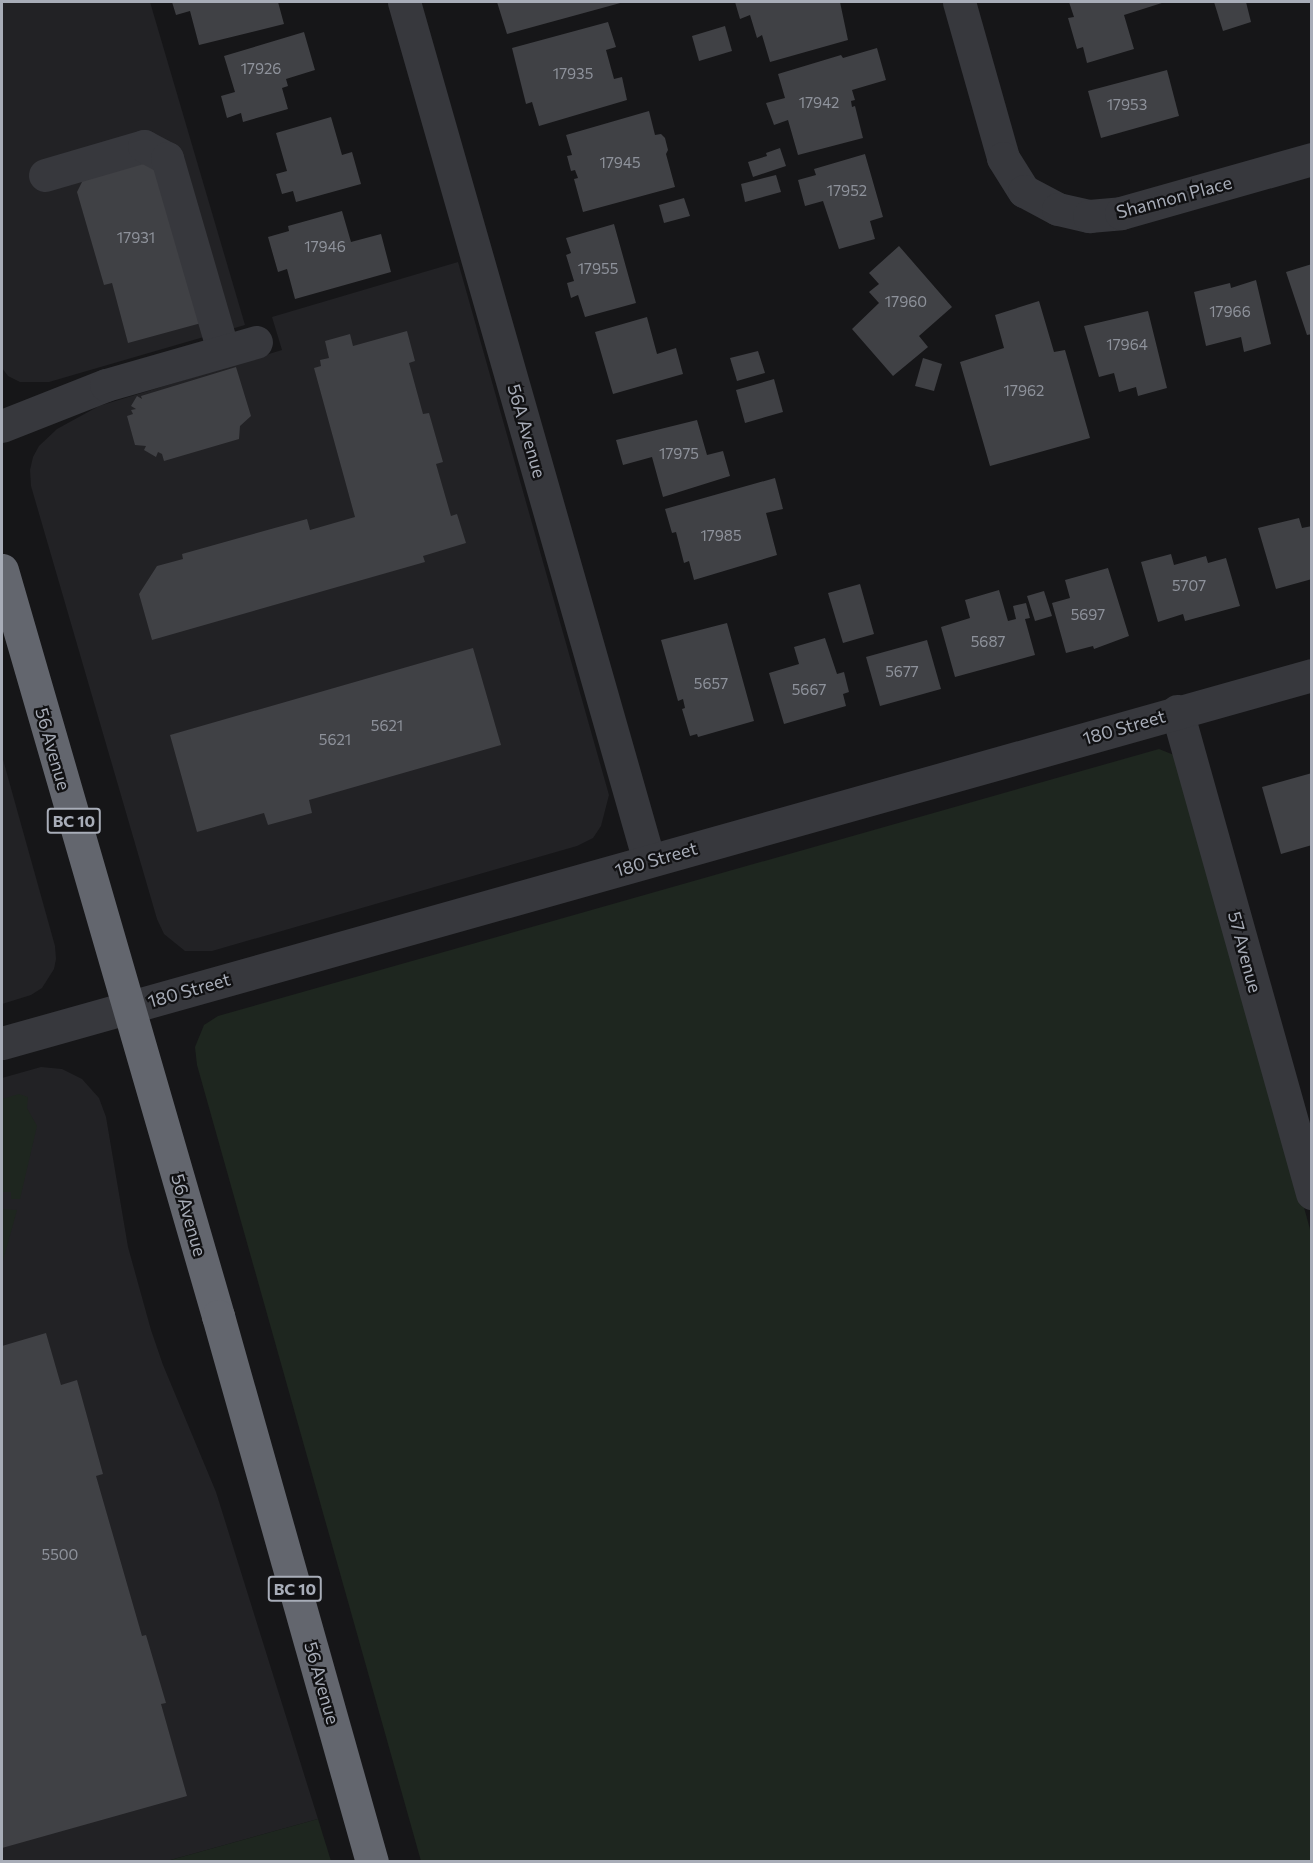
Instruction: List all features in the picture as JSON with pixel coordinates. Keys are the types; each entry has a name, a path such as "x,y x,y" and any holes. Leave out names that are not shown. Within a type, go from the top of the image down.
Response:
{"highway":[{"name":"56 Avenue","path":"2,570 11,637 128,1008 372,1862"}],"street":[{"name":"56A Avenue","path":"404,2 649,861"},
{"name":"Shannon Place","path":"958,2 1003,158 1024,191 1058,209 1089,216 1121,213 1311,159"},
{"path":"45,175 144,146 168,158 223,351"},
{"path":"2,426 106,385 256,342"},
{"name":"180 Street","path":"2,1043 1311,675"},
{"name":"57 Avenue","path":"1178,711 1311,1193"}],"shaded area":[{"path":"2,2 150,2 245,325 49,382 20,382 8,376 2,368"},
{"path":"458,262 609,795 601,826 593,838 577,846 212,951 185,951 164,934 157,919 31,486 30,470 33,457 39,446 57,429 99,406 282,350 272,317"},
{"path":"1159,749 1174,755 1184,769 1311,1233 1311,1861 421,1861 197,1065 195,1047 204,1025 218,1016"},
{"path":"2,756 55,946 56,959 54,969 42,988 31,995 2,1004"},
{"path":"41,1067 62,1069 82,1079 99,1098 106,1117 128,1247 151,1330 163,1365 216,1492 318,1819 167,1861 2,1862 2,1078"},
{"path":"19,1094 28,1097 27,1108 37,1126 20,1199 11,1199 11,1192 2,1192 2,1099"},
{"path":"2,1209 17,1210 2,1264"},
{"path":"318,1819 331,1861 167,1861"}],"building":[{"path":"172,2 278,2 284,24 199,45 190,11 176,15"},
{"path":"497,2 624,2 507,34"},
{"path":"735,2 840,2 848,40 770,62 762,35 757,38 750,15 740,19"},
{"path":"1069,2 1165,2 1124,15 1134,49 1087,63 1083,47 1077,49 1068,18 1074,17"},
{"path":"1214,2 1246,2 1251,22 1223,31"},
{"path":"608,22 616,47 606,50 614,79 622,77 627,100 539,126 532,102 526,104 512,48"},
{"path":"725,26 732,51 699,61 692,36"},
{"path":"304,32 315,70 286,79 288,86 282,88 288,109 243,122 241,113 227,118 221,96 235,92 224,56"},
{"path":"877,48 886,80 852,90 855,100 851,101 852,107 855,106 863,138 798,155 788,120 774,125 766,103 785,98 778,74 841,55 843,58"},
{"path":"1167,70 1179,116 1101,138 1088,91"},
{"path":"649,111 655,135 661,134 665,138 668,150 666,154 675,187 583,212 574,179 578,178 575,170 571,171 567,156 572,155 566,135"},
{"path":"331,117 342,155 352,152 361,184 296,202 293,191 282,194 276,174 287,171 276,133"},
{"path":"780,148 786,166 753,177 748,162 767,156 766,153"},
{"path":"865,154 883,217 870,221 875,239 839,249 823,201 805,206 798,180 816,175 814,169"},
{"path":"146,158 162,168 205,322 128,343 112,283 104,285 77,192 86,174"},
{"path":"776,175 781,192 745,202 741,184"},
{"path":"684,198 690,216 664,223 659,205"},
{"path":"342,211 351,242 381,234 391,272 295,299 287,269 278,272 268,237 289,231 288,226"},
{"path":"614,224 636,303 585,317 578,295 571,298 567,283 574,281 566,255 571,253 566,238"},
{"path":"899,246 952,307 919,336 928,347 893,376 852,329 879,303 869,292 879,284 869,273"},
{"path":"1312,264 1312,334 1307,335 1286,272"},
{"path":"1256,280 1271,344 1244,352 1241,337 1206,346 1194,292 1230,283 1231,288"},
{"path":"1039,301 1054,352 1065,350 1090,438 990,466 960,362 1004,348 995,315"},
{"path":"1148,311 1167,388 1138,396 1136,387 1119,392 1114,373 1099,377 1084,326"},
{"path":"647,317 657,354 676,348 683,374 613,394 595,332"},
{"path":"407,331 415,361 409,363 423,414 429,413 443,462 436,464 451,516 457,514 466,543 423,556 425,562 152,640 139,594 157,566 183,559 182,554 307,519 310,530 355,517 314,368 321,366 320,360 329,358 325,341 350,334 353,346"},
{"path":"758,351 765,373 737,381 730,358"},
{"path":"923,358 942,364 934,391 915,386"},
{"path":"236,367 251,416 240,426 239,439 164,461 162,454 158,452 156,457 144,450 146,446 135,445 127,416 133,414 131,410 136,409 131,406 137,396 142,399 141,396"},
{"path":"774,379 783,412 745,423 736,390"},
{"path":"697,420 707,455 723,451 730,476 663,497 652,457 623,465 616,440"},
{"path":"775,478 783,509 766,513 777,555 694,580 689,561 684,563 676,532 672,533 665,509"},
{"path":"1299,518 1302,528 1312,526 1312,579 1276,589 1258,528"},
{"path":"1171,554 1174,565 1206,556 1208,563 1226,558 1240,606 1185,621 1183,614 1158,622 1141,562"},
{"path":"1108,568 1129,636 1094,649 1093,646 1066,653 1052,603 1070,598 1065,580"},
{"path":"860,584 874,634 843,643 828,593"},
{"path":"999,590 1008,621 1016,619 1013,606 1026,603 1030,618 1025,619 1035,655 955,677 941,627 970,618 965,600"},
{"path":"1044,591 1052,616 1035,621 1027,596"},
{"path":"727,623 754,721 698,737 697,734 690,736 682,709 685,708 683,699 678,701 661,640"},
{"path":"825,638 837,674 844,672 849,692 843,694 846,706 784,724 769,673 799,664 794,647"},
{"path":"927,640 941,689 880,706 866,657"},
{"path":"473,648 501,745 309,800 312,813 268,825 264,813 197,832 170,735"},
{"path":"1312,773 1312,845 1281,854 1262,787"},
{"path":"46,1333 61,1385 77,1380 103,1474 96,1476 142,1636 146,1635 166,1703 161,1704 187,1796 2,1848 2,1346"}]}
